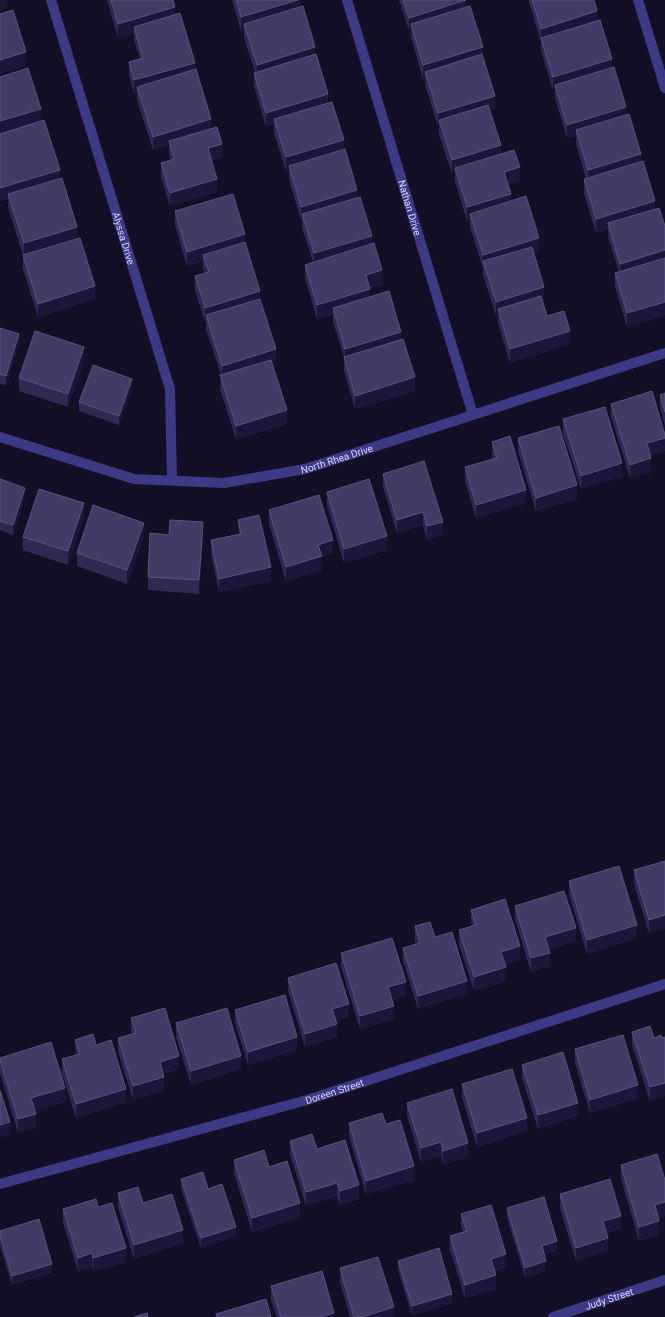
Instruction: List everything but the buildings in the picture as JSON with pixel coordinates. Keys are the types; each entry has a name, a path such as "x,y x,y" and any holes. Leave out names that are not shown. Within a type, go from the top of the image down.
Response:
{"street":[{"name":"Alyssa Drive","path":"51,0 170,389 172,480"},
{"name":"Nathan Drive","path":"347,0 473,415"},
{"path":"638,0 665,88"},
{"name":"North Rhea Drive","path":"0,437 134,478 224,483 305,469 665,353"},
{"name":"Doreen Street","path":"0,1184 308,1100 665,984"},
{"name":"Judy Street","path":"553,1317 665,1280"}]}
